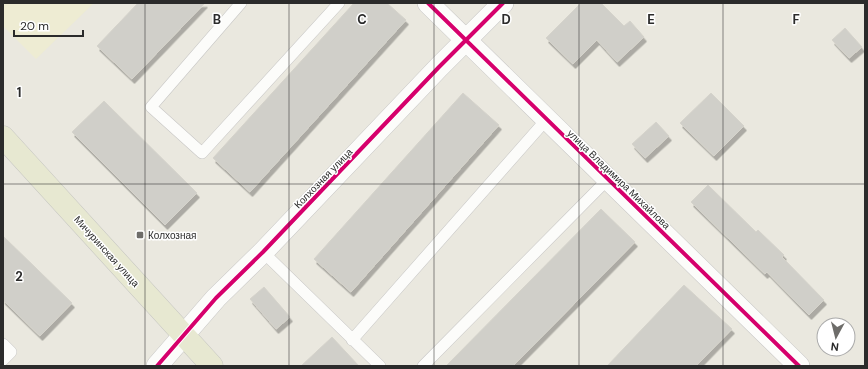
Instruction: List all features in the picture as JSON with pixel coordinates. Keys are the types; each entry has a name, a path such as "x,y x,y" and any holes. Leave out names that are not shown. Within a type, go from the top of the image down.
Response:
{"main road":[{"name":"Мичуринская улица","path":"3,137 212,366"}],"street":[{"name":"улица Владимира Михайлова","path":"428,3 799,366"},
{"name":"Колхозная улица","path":"157,366 216,298 264,252 433,73 503,3"}],"lane":[{"path":"242,3 151,107 202,153 338,3"},
{"path":"352,340 546,120"},
{"path":"423,366 608,179"},
{"path":"264,252 380,366"},
{"path":"3,344 11,352 3,360"}],"shaded area":[{"path":"3,3 94,3 36,59 3,26"}],"building":[{"path":"138,3 205,3 132,79 97,46"},
{"path":"354,3 387,3 406,20 250,192 213,158"},
{"path":"581,3 601,3 624,26 630,21 644,37 617,62 597,40 573,64 546,38"},
{"path":"845,28 862,47 849,58 832,40"},
{"path":"463,93 499,125 351,292 314,259"},
{"path":"711,93 744,126 714,156 680,123"},
{"path":"104,101 197,193 165,225 72,132"},
{"path":"656,122 669,136 645,158 632,144"},
{"path":"708,185 756,232 758,230 784,255 782,257 824,300 809,315 767,272 765,274 691,202"},
{"path":"601,209 635,242 513,366 446,366"},
{"path":"3,236 72,303 40,336 3,300"},
{"path":"684,285 732,329 696,366 607,366"},
{"path":"264,287 290,317 276,329 250,299"},
{"path":"332,337 359,366 301,366"}],"cycle path":[{"path":"428,3 799,366"},
{"path":"157,366 216,298 263,252 439,67 503,3"}],"place":[{"name":"Колхозная","path":"140,235"}]}
